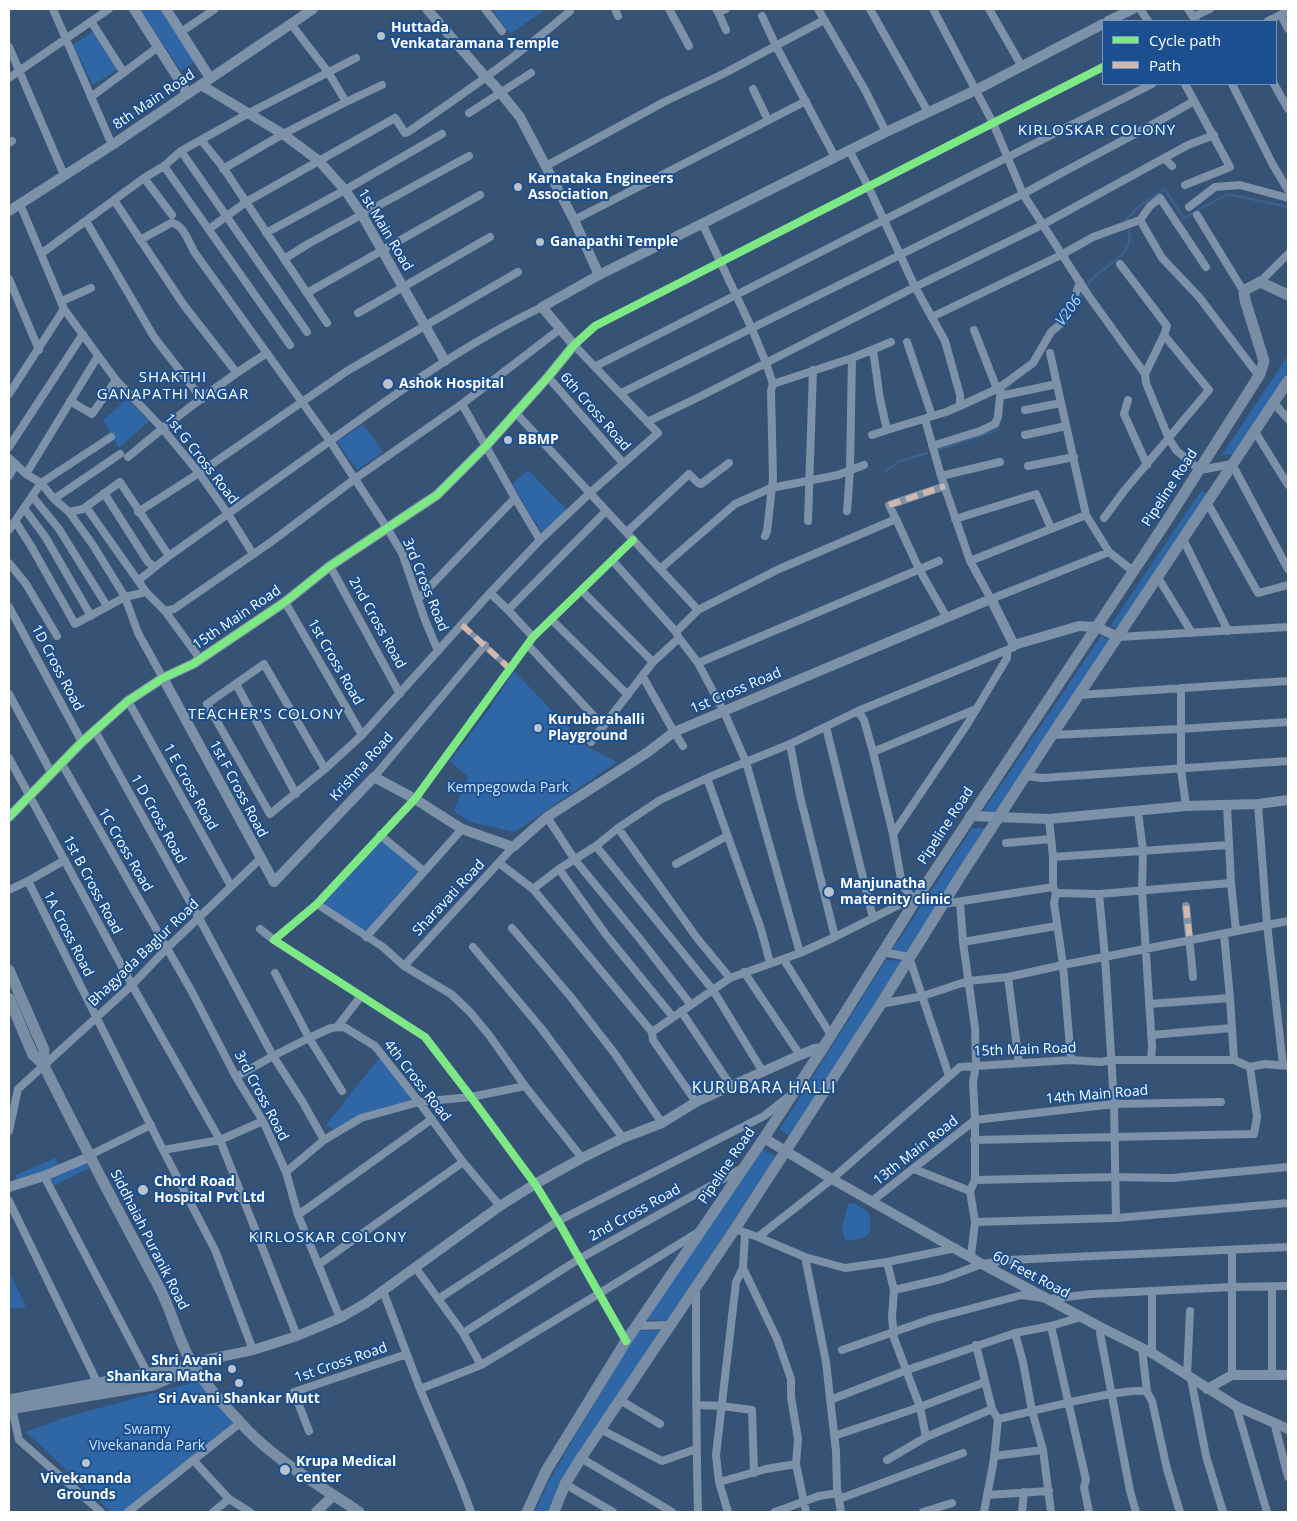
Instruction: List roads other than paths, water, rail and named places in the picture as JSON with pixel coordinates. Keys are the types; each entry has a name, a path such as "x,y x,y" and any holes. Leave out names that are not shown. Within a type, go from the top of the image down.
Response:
{"main road":[{"path":"1244,292 1260,282 1288,294"},
{"name":"Pipeline Road","path":"527,1512 546,1471 626,1341 745,1167 823,1048 913,900 1097,627 1259,376 1264,360 1244,292"},
{"path":"554,1512 566,1484 581,1458 696,1286 740,1231 785,1151 999,817 1078,695 1288,381"},
{"name":"Siddhaiah Puranik Road","path":"9,970 44,1050 43,1064"},
{"name":"Siddhaiah Puranik Road","path":"9,998 33,1055 43,1064 89,1157 162,1293 187,1354 194,1366 240,1423 266,1447 332,1496 359,1512"},
{"path":"10,1406 98,1384 194,1366"},
{"path":"10,1406 153,1385 194,1366"}],"street":[{"path":"53,9 112,145"},
{"path":"9,78 109,9"},
{"path":"134,9 188,94"},
{"path":"166,9 210,78"},
{"path":"181,32 215,9"},
{"name":"8th Main Road","path":"9,211 112,145 312,9"},
{"path":"427,9 486,78 501,92 520,117 574,220 599,275"},
{"path":"485,9 502,30"},
{"path":"209,229 246,202 395,118 405,132 408,132 486,78 541,36 570,11 568,9"},
{"path":"669,9 689,46"},
{"path":"818,9 865,90 886,132"},
{"path":"870,9 928,112"},
{"path":"933,9 993,123 1009,157 1023,194 1083,288 1145,374 1146,383 1169,440 1177,451 1200,470 1232,464 1288,569"},
{"path":"989,9 1021,66"},
{"path":"1110,20 1132,9"},
{"path":"1140,9 1147,20"},
{"path":"1188,9 1195,19 1210,9"},
{"path":"720,10 726,30"},
{"path":"1270,20 1285,13 1288,29"},
{"path":"762,16 835,157"},
{"path":"546,166 664,102 725,73 824,20"},
{"path":"291,24 328,72 346,102"},
{"path":"139,580 169,556 388,399 445,361 520,317 702,223 886,132 976,90 1102,25"},
{"path":"94,26 124,73"},
{"path":"9,47 64,175"},
{"path":"91,97 158,47"},
{"path":"42,253 144,178 164,166 181,151 356,58"},
{"path":"574,345 595,326 719,261 1102,68"},
{"path":"469,113 531,73"},
{"name":"1st Main Road","path":"201,85 283,134 319,161 345,190 362,215 445,361"},
{"path":"224,168 283,134 382,85"},
{"path":"596,366 1150,85"},
{"path":"1185,186 1230,167 1186,85"},
{"path":"1233,85 1273,165 1288,190"},
{"path":"1275,85 1288,109"},
{"path":"753,89 768,120"},
{"path":"574,220 806,101"},
{"path":"621,393 1023,194 1194,101"},
{"path":"266,233 442,134"},
{"path":"647,422 1042,225 1188,145 1214,135"},
{"path":"201,140 224,168 328,323"},
{"path":"849,150 916,287 945,341 960,395 960,406"},
{"path":"181,151 307,332"},
{"path":"284,259 469,156"},
{"path":"1164,158 1172,166"},
{"path":"164,166 290,345"},
{"path":"144,178 172,216"},
{"path":"1189,207 1215,187 1240,185 1288,198"},
{"path":"307,293 480,195"},
{"path":"932,317 1061,255 1093,237 1140,220 1150,206 1160,198 1206,267"},
{"path":"114,200 184,304 236,372"},
{"name":"1st G Cross Road","path":"20,204 63,305 82,334 116,380 162,428 199,473 253,554"},
{"path":"1197,215 1244,292"},
{"path":"1140,220 1162,258 1199,297 1259,376"},
{"path":"86,221 154,337 202,399"},
{"name":"3rd Cross Road","path":"140,240 171,223 178,224 195,253 356,478 388,528 402,553 438,651"},
{"path":"702,223 752,328 773,384 771,391 773,478 765,536"},
{"path":"358,313 490,237"},
{"path":"1260,282 1288,254"},
{"path":"1120,264 1167,326 1145,374"},
{"path":"138,512 199,473 347,371 518,272"},
{"path":"9,279 39,350"},
{"path":"10,389 39,350 63,305 91,288"},
{"path":"872,435 928,418 999,390 1033,363 1051,332 1068,315 1083,288"},
{"path":"325,768 264,664 207,704 270,814 296,794 362,735 540,540 590,492 658,433 560,330 542,307"},
{"path":"165,611 174,609 253,554 356,478 462,404 560,330"},
{"path":"932,446 980,431 995,424 998,417 999,390 974,330"},
{"path":"9,447 82,334"},
{"path":"1104,518 1124,491 1169,440 1209,390 1164,336"},
{"path":"773,384 852,358 891,342"},
{"path":"893,834 976,709 1007,658 1011,647 991,598 970,561 955,519 932,446 928,418 907,342"},
{"name":"15th Main Road","path":"9,817 82,742 128,701 163,678 200,659 284,602 330,566 437,496 486,446 574,345"},
{"path":"873,350 887,430"},
{"path":"1050,352 1086,515 1109,552 1133,571"},
{"path":"54,499 124,456 236,372 267,353"},
{"path":"26,474 98,356"},
{"path":"847,511 850,470 852,358"},
{"path":"808,521 813,370"},
{"name":"6th Cross Road","path":"548,377 623,463"},
{"path":"70,401 92,414 116,380"},
{"path":"999,390 1057,384"},
{"path":"1128,400 1124,414 1147,465"},
{"path":"1273,402 1287,415"},
{"path":"1025,410 1061,403"},
{"path":"462,404 540,540"},
{"path":"515,412 698,610"},
{"path":"1025,435 1066,426"},
{"path":"1254,430 1288,485"},
{"path":"9,530 40,483 111,437"},
{"path":"1028,466 1074,457"},
{"path":"9,458 26,474 40,483 69,512 93,546 125,597 138,633 163,678"},
{"path":"941,476 1000,462"},
{"path":"9,476 16,464"},
{"path":"627,532 689,474 701,484 729,464"},
{"path":"660,568 735,504 771,488 838,475 864,465"},
{"path":"69,512 83,509 120,482 138,512 169,556"},
{"path":"945,486 889,505 919,569 947,618"},
{"path":"104,493 148,562 155,567"},
{"path":"955,519 1036,494 1051,528"},
{"path":"32,496 64,537 107,606"},
{"path":"418,599 515,498"},
{"path":"1207,502 1258,593 1288,585"},
{"path":"86,507 146,592 165,611 200,659"},
{"path":"24,508 46,538 91,616"},
{"path":"508,610 606,511"},
{"path":"970,561 1086,515"},
{"path":"592,742 653,662 698,610 779,569 896,519"},
{"path":"15,521 75,624 125,597 146,592"},
{"path":"1183,539 1228,631"},
{"path":"274,940 317,904 415,799 509,668 533,638 633,540"},
{"path":"991,598 1109,552"},
{"path":"612,560 678,635 698,662 724,712 746,762 800,953"},
{"path":"698,662 940,561"},
{"path":"9,563 26,584 57,636"},
{"name":"2nd Cross Road","path":"330,566 400,694"},
{"path":"1157,576 1192,633"},
{"path":"582,591 653,662"},
{"path":"490,593 533,638"},
{"name":"1st Cross Road","path":"513,847 547,817 648,752 674,732 991,598"},
{"name":"1st Cross Road","path":"284,602 362,735"},
{"name":"1D Cross Road","path":"9,607 82,742"},
{"path":"552,620 628,695"},
{"path":"462,625 509,668"},
{"path":"533,889 660,800 826,728 858,712 1011,647 1079,626 1097,627 1118,637 1288,627"},
{"name":"Krishna Road","path":"260,859 274,882 374,777 485,645"},
{"path":"528,645 603,726"},
{"path":"643,677 683,746"},
{"name":"1st F Cross Road","path":"163,678 260,859"},
{"path":"1078,695 1288,681"},
{"path":"236,684 296,794"},
{"path":"1181,688 1181,770 1186,806"},
{"path":"9,694 52,774"},
{"name":"1 E Cross Road","path":"128,701 231,886"},
{"path":"873,752 976,709"},
{"path":"652,1032 730,978 784,960 913,900 902,885 893,834 873,752 864,720 858,712"},
{"path":"1052,735 1288,722"},
{"path":"826,728 873,918"},
{"name":"1 D Cross Road","path":"95,731 273,1056 324,1140"},
{"path":"790,744 800,796 835,937"},
{"name":"1st B Cross Road","path":"9,758 132,985 220,1140 297,1336"},
{"path":"1026,776 1042,778 1181,770 1288,761"},
{"name":"1C Cross Road","path":"62,764 166,948"},
{"path":"374,777 415,799 462,829 513,847"},
{"path":"707,778 761,929 770,964"},
{"path":"970,816 1049,819 1186,806 1258,804 1288,800"},
{"path":"1258,804 1267,924 1286,1065"},
{"path":"1227,805 1230,883 1236,931"},
{"path":"1138,812 1143,851 1142,890 1151,1060"},
{"path":"547,817 575,860 691,1005"},
{"path":"1049,819 1056,926 1063,965 1071,1060"},
{"path":"618,828 697,938 730,978"},
{"path":"366,937 462,829"},
{"path":"380,835 424,871"},
{"path":"676,864 727,836"},
{"path":"1006,843 1051,839"},
{"path":"1052,857 1228,844"},
{"path":"596,846 712,990 763,1072"},
{"name":"Sharavati Road","path":"404,966 513,847"},
{"name":"Bhagyada Baglur Road","path":"9,1131 18,1089 43,1064 132,985 166,948 260,859"},
{"path":"28,881 65,860"},
{"path":"499,863 533,889 652,1032 653,1040 696,1102"},
{"path":"559,869 607,936 673,1017"},
{"name":"1A Cross Road","path":"9,890 28,881 215,1250 253,1350"},
{"path":"943,904 1054,890 1099,894 1230,883"},
{"path":"1099,894 1114,1104 1116,1218"},
{"path":"960,902 962,942 974,1028 976,1064 972,1082 975,1120 975,1180 970,1191 975,1222 970,1256"},
{"path":"317,904 383,947 404,966 452,994 470,1012 582,1158"},
{"path":"1186,906 1193,977"},
{"path":"880,1004 923,996 968,981 1008,977 1288,921"},
{"path":"962,942 1056,926"},
{"path":"512,928 570,996 615,1054 662,1122"},
{"path":"260,929 425,1038 535,1184 600,1293 626,1341"},
{"path":"1224,934 1234,1060"},
{"path":"473,947 541,1028 623,1138"},
{"name":"3rd Cross Road","path":"166,948 192,992 236,1077 263,1121 286,1172 298,1215 340,1318"},
{"path":"882,952 909,957 949,1076"},
{"path":"784,960 831,1035"},
{"path":"744,972 800,1055"},
{"path":"275,973 309,1038 342,1091"},
{"path":"1008,977 1019,1063"},
{"path":"236,1077 309,1038 338,1026 360,996"},
{"path":"1149,1004 1230,998"},
{"path":"681,1011 731,1086"},
{"name":"4th Cross Road","path":"338,1026 344,1027 375,1046 420,1102 462,1162 500,1206"},
{"path":"1151,1034 1232,1028"},
{"path":"194,1366 205,1360 253,1350 297,1336 340,1318 383,1291 500,1206 535,1184 582,1158 662,1122 696,1102 800,1055 823,1048"},
{"name":"15th Main Road","path":"758,1237 832,1179 960,1066 1071,1060 1101,1062 1111,1060 1234,1060 1250,1067 1265,1064 1286,1065"},
{"path":"974,1140 1254,1134 1258,1117 1250,1067"},
{"path":"286,1172 324,1140 361,1118 420,1102 471,1097 526,1086"},
{"path":"438,1299 558,1221 764,1116 792,1094"},
{"name":"14th Main Road","path":"975,1120 1114,1104 1221,1102"},
{"path":"298,1215 432,1119"},
{"name":"13th Main Road","path":"872,1201 975,1120"},
{"path":"164,1150 220,1140 263,1121"},
{"path":"9,1187 44,1176 89,1157 151,1125"},
{"name":"60 Feet Road","path":"764,1138 982,1264 1152,1353 1236,1406 1288,1429"},
{"path":"318,1264 462,1162"},
{"name":"2nd Cross Road","path":"463,1333 579,1259 745,1167"},
{"path":"975,1180 1114,1177 1172,1178 1288,1167"},
{"path":"914,1169 970,1191"},
{"path":"44,1176 148,1374"},
{"path":"9,1201 98,1384"},
{"path":"975,1222 1116,1218 1288,1203"},
{"path":"420,1389 481,1365 702,1230"},
{"path":"806,1512 796,1464 798,1440 791,1397 791,1379 777,1339 743,1268 740,1231 805,1257 845,1268 888,1262 956,1248"},
{"path":"894,1290 942,1279 982,1264 1009,1260 1288,1247"},
{"path":"1232,1250 1232,1375"},
{"path":"805,1257 826,1362 841,1512"},
{"path":"888,1262 894,1290 892,1317 894,1338 920,1407 926,1437"},
{"path":"415,1268 463,1333 481,1365"},
{"path":"728,1512 718,1482 716,1455 736,1282 743,1268"},
{"path":"696,1286 695,1393 698,1512"},
{"path":"842,1350 931,1319 1022,1295 1049,1299 1091,1294 1288,1286"},
{"path":"1272,1287 1272,1375"},
{"path":"383,1291 420,1389 471,1512"},
{"path":"1152,1291 1152,1353"},
{"path":"1190,1311 1189,1377 1206,1456 1223,1512"},
{"path":"830,1400 907,1370 1015,1332 1050,1326 1081,1317"},
{"path":"636,1326 670,1325"},
{"path":"1050,1326 1086,1480 1084,1487 1089,1512"},
{"path":"1102,1328 1100,1333 1130,1491 1136,1512"},
{"path":"1015,1332 1023,1362 1032,1411 1043,1450 1050,1512"},
{"path":"976,1345 992,1409 998,1419 994,1456 984,1512"},
{"path":"1142,1348 1147,1392 1152,1401 1167,1469 1180,1512"},
{"name":"1st Cross Road","path":"309,1431 294,1392 407,1354"},
{"path":"1207,1389 1232,1375 1288,1375"},
{"path":"834,1436 920,1407 985,1382"},
{"path":"998,1419 1112,1394 1142,1390 1147,1392"},
{"path":"620,1400 660,1424"},
{"path":"696,1405 752,1410 754,1474"},
{"path":"10,1406 19,1440 101,1512"},
{"path":"1236,1406 1267,1512"},
{"path":"886,1460 926,1437 992,1409"},
{"path":"1274,1422 1288,1477"},
{"path":"128,1512 240,1423"},
{"path":"600,1429 662,1461 696,1450"},
{"path":"994,1456 1043,1450"},
{"path":"775,1512 819,1496 838,1496 963,1453"},
{"path":"581,1458 672,1512"},
{"path":"194,1460 229,1499 250,1512"},
{"path":"718,1482 754,1474 766,1469 796,1464"},
{"path":"566,1484 613,1512"},
{"path":"987,1495 1049,1490"},
{"path":"1022,1512 1024,1492"},
{"path":"316,1512 332,1496"},
{"path":"213,1512 229,1499"},
{"path":"923,1512 952,1503"}],"waterway":[{"name":"V206","path":"1126,220 1137,208 1164,189 1184,218 1228,194 1288,207"},
{"name":"V206","path":"1086,287 1091,280 1121,256 1129,241 1129,231"},
{"name":"V206","path":"1073,312 1083,292"},
{"name":"V206","path":"1005,392 1013,381"},
{"name":"V206","path":"939,449 998,430 999,423"},
{"name":"V206","path":"886,471 900,461 927,453"}],"place":[{"name":"Huttada Venkataramana Temple","path":"381,36"},
{"name":"Karnataka Engineers Association","path":"518,187"},
{"name":"Ganapathi Temple","path":"540,242"},
{"name":"Ashok Hospital","path":"388,384"},
{"name":"BBMP","path":"508,440"},
{"name":"Kurubarahalli Playground","path":"538,728"},
{"name":"Manjunatha maternity clinic","path":"829,892"},
{"name":"Chord Road Hospital Pvt Ltd","path":"143,1190"},
{"name":"Shri Avani Shankara Matha","path":"232,1369"},
{"name":"Sri Avani Shankar Mutt","path":"239,1383"},
{"name":"Vivekananda Grounds","path":"86,1463"},
{"name":"Krupa Medical center","path":"285,1470"}],"district":[{"name":"KIRLOSKAR COLONY","path":"1097,131"},
{"name":"SHAKTHI GANAPATHI NAGAR","path":"173,386"},
{"name":"TEACHER'S COLONY","path":"266,715"},
{"name":"KURUBARA HALLI","path":"764,1088"},
{"name":"KIRLOSKAR COLONY","path":"328,1238"}],"park label":[{"name":"Kempegowda Park","path":"508,788"},
{"name":"Swamy Vivekananda Park","path":"147,1438"}]}
